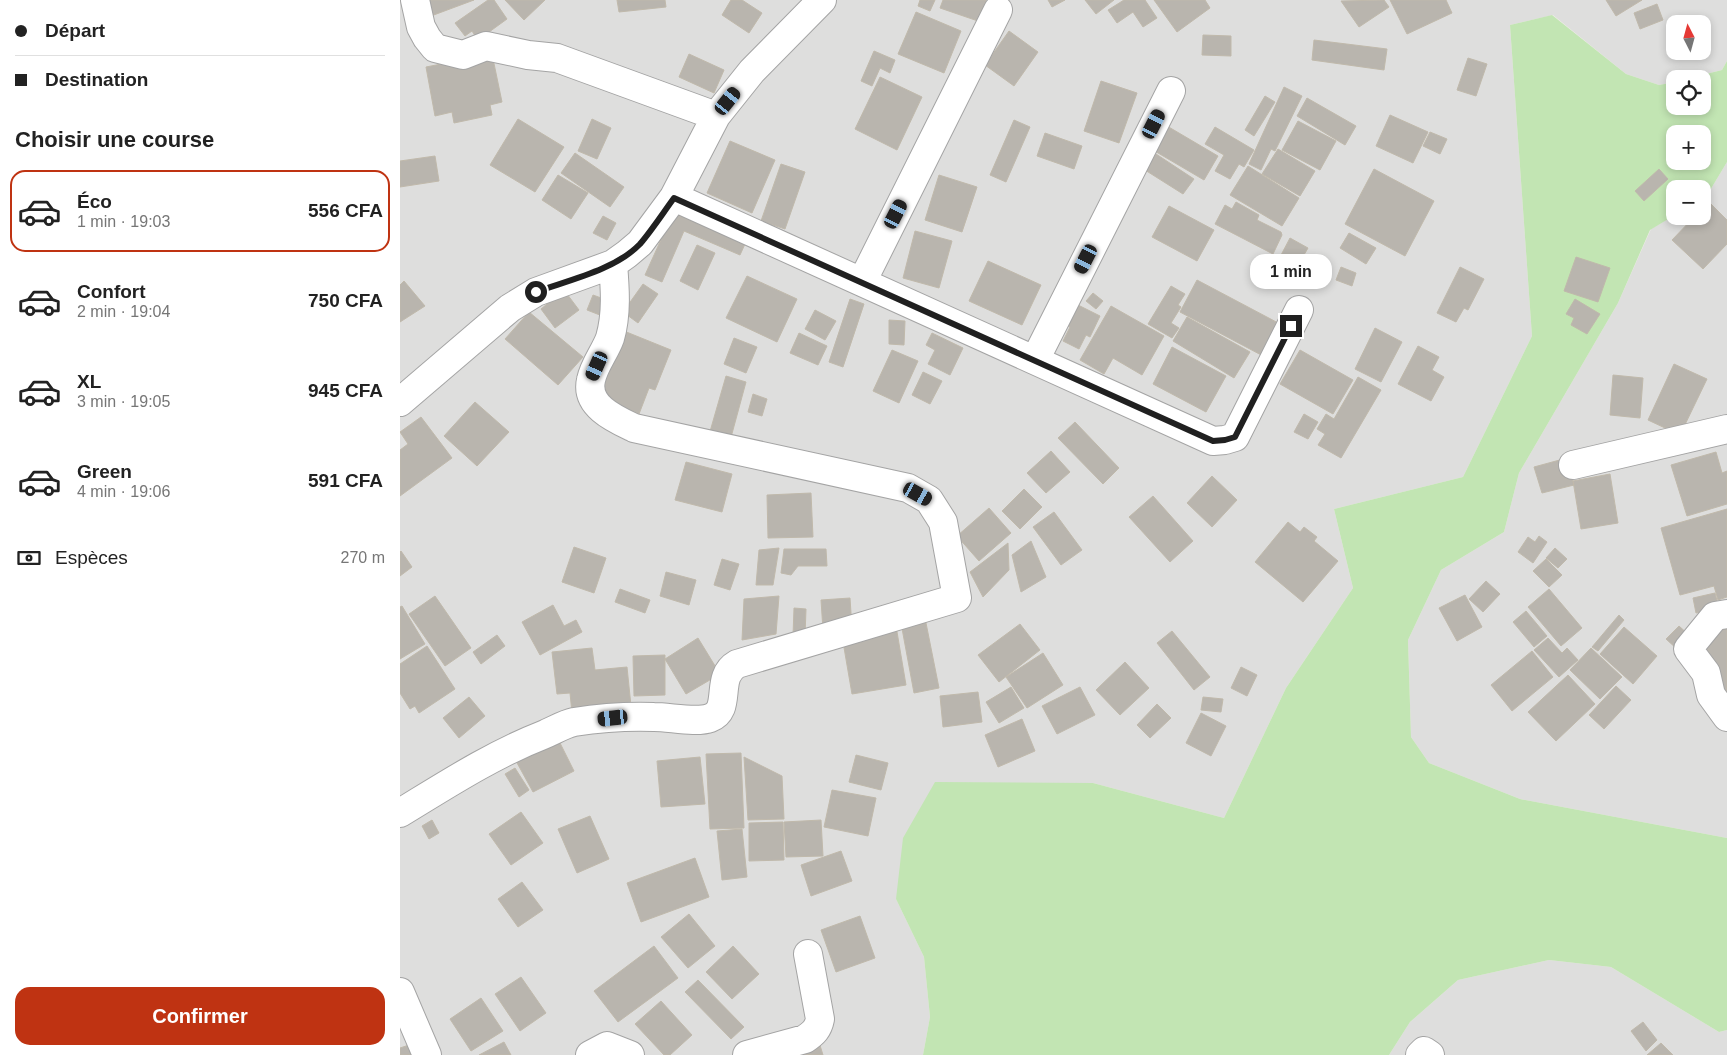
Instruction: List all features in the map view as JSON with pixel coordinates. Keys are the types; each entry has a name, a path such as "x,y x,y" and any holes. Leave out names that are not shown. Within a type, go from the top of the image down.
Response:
{"street":[{"path":"415,0 421,27 435,48 463,55 486,46 528,55 557,58 584,66 716,116"},
{"path":"400,402 510,308 536,292 613,264 640,244 674,198 716,116 752,71 822,0"},
{"path":"862,282 998,10"},
{"path":"1035,360 1171,91"},
{"path":"674,198 1213,441 1235,437 1299,310"},
{"path":"400,814 472,770 522,743 572,723 613,718 710,718 717,714 722,705 726,673 737,664 957,598 943,522 929,500 908,488 634,428 615,419 599,407 592,398 591,380 610,338 613,324 615,294 613,264"},
{"path":"1573,465 1727,429"},
{"path":"1727,614 1715,616 1688,649 1706,673 1712,695 1727,717"},
{"path":"747,1055 805,1039 814,1034 819,1027 820,1018 808,954"},
{"path":"402,1001 427,1055"},
{"path":"590,1055 607,1046 630,1055"},
{"path":"1420,1055 1424,1051 1430,1055"}],"shaded area":[{"path":"400,0 1727,0 1727,61 1722,70 1711,73 1711,70 1666,70 1666,84 1659,85 1626,74 1553,15 1510,25 1532,336 1463,477 1334,509 1353,588 1286,688 1224,818 1093,783 896,899 924,957 930,1017 923,1055 400,1055"},
{"path":"1727,162 1727,838 1520,799 1429,763 1411,737 1408,640 1441,570 1504,532 1519,473 1618,303 1651,229 1666,220 1666,225 1711,225 1711,189"},
{"path":"1549,960 1611,967 1719,1032 1727,1030 1727,1055 1389,1055 1410,1022 1458,980"}],"green space":[{"path":"1552,15 1626,74 1659,85 1666,84 1666,115 1711,115 1711,73 1722,70 1727,61 1727,162 1711,189 1711,180 1666,180 1666,220 1650,230 1618,303 1519,473 1504,532 1441,570 1408,640 1411,737 1429,763 1520,799 1727,838 1727,1030 1719,1032 1611,967 1549,960 1458,980 1410,1022 1389,1055 923,1055 930,1017 924,957 896,899 903,838 935,782 1093,783 1224,818 1286,688 1353,588 1334,509 1463,477 1532,336 1510,25"}],"building":[{"path":"425,0 474,0 431,16"},
{"path":"488,0 494,0 507,19 478,40 472,31 465,36 455,23"},
{"path":"505,0 545,0 524,20"},
{"path":"617,0 665,0 666,7 619,12"},
{"path":"731,0 742,0 762,13 749,33 722,15"},
{"path":"920,0 935,0 930,11 918,6"},
{"path":"943,0 986,0 978,21 940,8"},
{"path":"1048,0 1065,0 1052,7"},
{"path":"1085,0 1114,0 1096,14"},
{"path":"1124,0 1145,0 1157,18 1143,27 1133,12 1117,23 1108,10"},
{"path":"1154,0 1205,0 1210,8 1177,32"},
{"path":"1384,0 1389,7 1359,27 1341,1"},
{"path":"1390,0 1446,0 1452,13 1407,34"},
{"path":"1606,0 1642,0 1616,16"},
{"path":"1657,4 1663,20 1640,29 1634,13"},
{"path":"916,12 961,31 944,73 898,54"},
{"path":"1009,31 1038,52 1014,86 985,65"},
{"path":"1203,35 1231,36 1231,56 1202,55"},
{"path":"1314,40 1387,49 1384,70 1312,60"},
{"path":"874,51 895,60 890,73 880,68 872,86 861,81"},
{"path":"492,54 502,102 490,105 492,115 454,123 452,112 435,116 426,67"},
{"path":"689,54 724,70 714,93 679,77"},
{"path":"1468,58 1487,64 1476,96 1457,90"},
{"path":"880,77 922,97 897,150 855,129"},
{"path":"1101,81 1137,93 1119,143 1084,131"},
{"path":"1284,87 1302,96 1275,151 1271,149 1261,170 1249,164"},
{"path":"1265,96 1275,102 1254,136 1245,130"},
{"path":"1307,98 1356,126 1345,145 1297,116"},
{"path":"1390,115 1428,132 1413,163 1376,146"},
{"path":"518,119 564,147 535,192 490,165"},
{"path":"592,119 611,128 597,159 578,151"},
{"path":"1014,120 1030,127 1006,182 990,175"},
{"path":"1298,121 1336,141 1320,170 1282,150"},
{"path":"1167,126 1218,156 1204,180 1153,150"},
{"path":"1215,127 1254,150 1244,167 1239,164 1230,179 1215,171 1224,155 1205,144"},
{"path":"1430,132 1447,139 1440,154 1423,146"},
{"path":"1045,133 1082,146 1074,169 1037,156"},
{"path":"730,141 775,160 752,213 707,193"},
{"path":"1278,149 1315,171 1300,196 1262,174"},
{"path":"575,153 624,187 610,207 561,173"},
{"path":"1156,154 1194,179 1183,194 1145,170"},
{"path":"435,156 439,181 400,187 400,161"},
{"path":"781,164 805,172 785,229 761,221"},
{"path":"1248,166 1299,198 1282,226 1230,195"},
{"path":"1374,169 1434,201 1405,256 1345,224"},
{"path":"1659,169 1668,179 1644,201 1635,191"},
{"path":"558,175 588,193 571,219 542,200"},
{"path":"939,175 977,187 962,232 925,220"},
{"path":"1236,202 1259,215 1257,220 1281,232 1282,235 1273,254 1215,224 1225,205 1232,209"},
{"path":"1711,204 1727,220 1727,244 1703,269 1672,240 1686,225 1711,225"},
{"path":"1169,206 1214,230 1197,261 1152,237"},
{"path":"673,213 745,244 740,255 684,231 662,282 645,275"},
{"path":"603,216 616,223 607,240 593,233"},
{"path":"915,231 952,241 939,288 903,278"},
{"path":"1349,233 1376,248 1366,264 1340,248"},
{"path":"1290,238 1308,248 1297,267 1280,257"},
{"path":"697,245 715,253 698,290 680,281"},
{"path":"1576,257 1610,268 1598,302 1564,291"},
{"path":"988,261 1041,285 1022,325 969,301"},
{"path":"1341,267 1356,273 1352,286 1336,280"},
{"path":"1460,267 1484,279 1468,310 1464,308 1456,322 1437,313"},
{"path":"747,276 797,299 777,342 726,318"},
{"path":"1197,280 1282,325 1265,357 1180,312"},
{"path":"404,281 425,306 400,322 400,285"},
{"path":"643,284 658,294 638,323 623,312"},
{"path":"1171,286 1185,294 1178,305 1181,307 1171,323 1179,328 1172,338 1148,324"},
{"path":"564,290 579,310 555,328 541,309"},
{"path":"1093,293 1103,301 1096,309 1086,301"},
{"path":"593,295 612,302 605,317 587,310"},
{"path":"850,299 864,304 843,367 829,362"},
{"path":"1575,299 1600,314 1587,334 1571,325 1574,318 1566,314"},
{"path":"1072,302 1100,316 1090,337 1086,335 1079,349 1063,341 1070,327 1061,323"},
{"path":"1111,306 1164,336 1142,375 1113,358 1104,374 1080,360"},
{"path":"815,310 836,321 825,340 805,329"},
{"path":"529,312 583,357 558,385 505,339"},
{"path":"1187,317 1250,352 1234,378 1173,341"},
{"path":"889,320 905,321 904,345 889,344"},
{"path":"1375,328 1402,342 1381,382 1355,369"},
{"path":"619,329 671,350 655,390 649,388 639,414 592,395"},
{"path":"799,333 827,346 818,365 790,353"},
{"path":"932,333 963,348 950,375 928,364 935,350 926,345"},
{"path":"734,338 757,347 746,373 724,364"},
{"path":"1418,346 1439,357 1432,370 1444,377 1431,401 1398,384"},
{"path":"1172,347 1226,376 1206,412 1153,384"},
{"path":"892,350 918,361 899,403 873,391"},
{"path":"1300,350 1353,380 1333,414 1280,384"},
{"path":"1674,364 1707,379 1680,435 1648,420"},
{"path":"923,372 942,381 930,404 912,395"},
{"path":"1613,375 1643,378 1640,418 1610,415"},
{"path":"726,376 746,382 730,441 709,435"},
{"path":"1358,377 1381,390 1341,458 1318,445 1325,434 1317,429 1326,414 1334,419"},
{"path":"753,394 767,399 762,416 748,412"},
{"path":"475,402 509,432 477,466 444,436"},
{"path":"1304,414 1318,422 1308,439 1294,432"},
{"path":"421,417 452,458 400,496 400,450 408,444 400,432"},
{"path":"1075,422 1119,468 1103,484 1058,438"},
{"path":"1051,451 1070,472 1046,493 1027,473"},
{"path":"1716,452 1722,473 1727,471 1727,504 1687,516 1671,465"},
{"path":"1567,458 1574,485 1542,493 1534,467"},
{"path":"686,462 732,474 722,512 675,500"},
{"path":"1610,474 1618,523 1581,529 1573,481"},
{"path":"1212,476 1237,500 1212,527 1187,503"},
{"path":"1024,489 1042,507 1020,529 1002,511"},
{"path":"811,493 813,537 768,538 767,495"},
{"path":"1153,496 1193,541 1170,562 1129,517"},
{"path":"989,508 1011,533 979,561 957,536"},
{"path":"1727,509 1727,597 1718,600 1714,586 1680,595 1661,528"},
{"path":"1054,512 1082,550 1061,565 1033,527"},
{"path":"1288,522 1300,532 1304,527 1317,537 1314,541 1338,561 1303,602 1255,562"},
{"path":"1539,536 1547,542 1533,563 1518,552 1528,537 1535,542"},
{"path":"1031,541 1046,577 1021,592 1012,555"},
{"path":"1008,543 1009,570 983,597 970,572"},
{"path":"574,547 606,558 594,593 562,582"},
{"path":"779,548 773,585 756,585 759,550"},
{"path":"1555,548 1567,559 1558,568 1546,558"},
{"path":"784,549 826,549 827,566 798,566 791,575 781,573"},
{"path":"400,552 412,567 400,576"},
{"path":"722,559 739,564 730,590 714,585"},
{"path":"1546,559 1562,575 1549,587 1533,571"},
{"path":"666,572 696,580 689,605 660,596"},
{"path":"1486,581 1500,594 1483,612 1469,599"},
{"path":"620,589 650,600 645,613 615,602"},
{"path":"1549,589 1582,628 1561,646 1528,607"},
{"path":"1715,593 1719,608 1696,613 1693,598"},
{"path":"1465,595 1482,627 1457,641 1439,608"},
{"path":"435,596 471,648 445,666 409,614"},
{"path":"779,596 776,634 742,640 744,599"},
{"path":"850,598 852,628 823,630 821,600"},
{"path":"553,605 564,626 576,620 582,632 540,655 522,622"},
{"path":"402,606 425,644 400,659 400,607"},
{"path":"794,608 806,609 805,636 793,636"},
{"path":"1526,611 1547,636 1534,647 1513,622"},
{"path":"1619,615 1624,620 1598,651 1592,647"},
{"path":"925,618 939,688 914,693 901,623"},
{"path":"1020,624 1040,650 999,682 978,655"},
{"path":"896,626 906,685 852,694 842,636"},
{"path":"1679,626 1690,636 1677,649 1666,639"},
{"path":"1624,627 1657,656 1633,684 1600,654"},
{"path":"1727,628 1727,693 1718,695 1703,634"},
{"path":"1172,631 1210,677 1194,690 1157,643"},
{"path":"497,635 505,646 481,664 473,652"},
{"path":"698,638 720,674 686,694 665,659"},
{"path":"1548,638 1562,653 1567,648 1578,660 1559,677 1534,650"},
{"path":"427,646 455,689 419,713 415,706 410,709 400,693 400,664"},
{"path":"592,648 595,670 627,667 631,706 572,713 570,693 557,694 552,652"},
{"path":"1591,648 1622,677 1600,699 1570,670"},
{"path":"1532,651 1553,677 1512,711 1491,685"},
{"path":"1043,653 1063,685 1027,708 1006,677"},
{"path":"665,655 665,695 634,696 633,656"},
{"path":"1125,662 1149,688 1120,715 1096,690"},
{"path":"1241,667 1257,675 1247,696 1231,688"},
{"path":"1568,675 1595,704 1556,741 1528,712"},
{"path":"1616,686 1631,700 1604,729 1589,715"},
{"path":"1011,687 1024,708 999,723 986,702"},
{"path":"1080,687 1095,715 1057,734 1042,706"},
{"path":"978,692 982,722 943,727 940,696"},
{"path":"469,697 485,716 459,738 443,718"},
{"path":"1203,697 1223,699 1221,712 1201,710"},
{"path":"1157,704 1171,718 1150,738 1137,725"},
{"path":"1201,713 1226,726 1211,756 1186,743"},
{"path":"1022,719 1035,751 998,767 985,735"},
{"path":"558,739 574,771 533,792 516,761"},
{"path":"741,753 744,828 710,829 706,754"},
{"path":"856,755 888,763 881,790 849,782"},
{"path":"700,757 705,804 661,807 657,761"},
{"path":"744,757 782,776 784,819 748,820"},
{"path":"515,768 529,790 519,797 505,774"},
{"path":"832,790 876,798 868,836 824,827"},
{"path":"521,812 543,843 511,865 489,834"},
{"path":"590,816 609,859 577,873 558,829"},
{"path":"432,820 439,833 429,839 422,826"},
{"path":"821,820 823,856 786,857 784,822"},
{"path":"783,822 784,860 749,861 749,823"},
{"path":"742,829 747,877 722,880 717,831"},
{"path":"841,851 852,881 811,896 801,865"},
{"path":"695,858 709,897 641,922 627,883"},
{"path":"522,882 543,910 518,927 498,899"},
{"path":"689,914 715,946 688,968 661,937"},
{"path":"860,916 875,958 836,972 821,930"},
{"path":"654,946 678,978 618,1022 594,991"},
{"path":"733,946 759,974 732,999 706,972"},
{"path":"521,977 546,1013 520,1031 495,994"},
{"path":"698,980 744,1027 731,1039 685,992"},
{"path":"481,998 503,1031 471,1051 450,1019"},
{"path":"661,1001 692,1035 670,1055 664,1055 635,1024"},
{"path":"1643,1022 1657,1040 1646,1051 1631,1031"},
{"path":"818,1039 823,1055 797,1055"},
{"path":"418,1042 424,1055 400,1055 400,1048"},
{"path":"504,1042 511,1055 479,1055"},
{"path":"1661,1043 1673,1055 1647,1055"}],"route":[{"path":"536,292 613,264 628,254 640,244 674,198 1213,441 1235,437 1291,326"}]}
